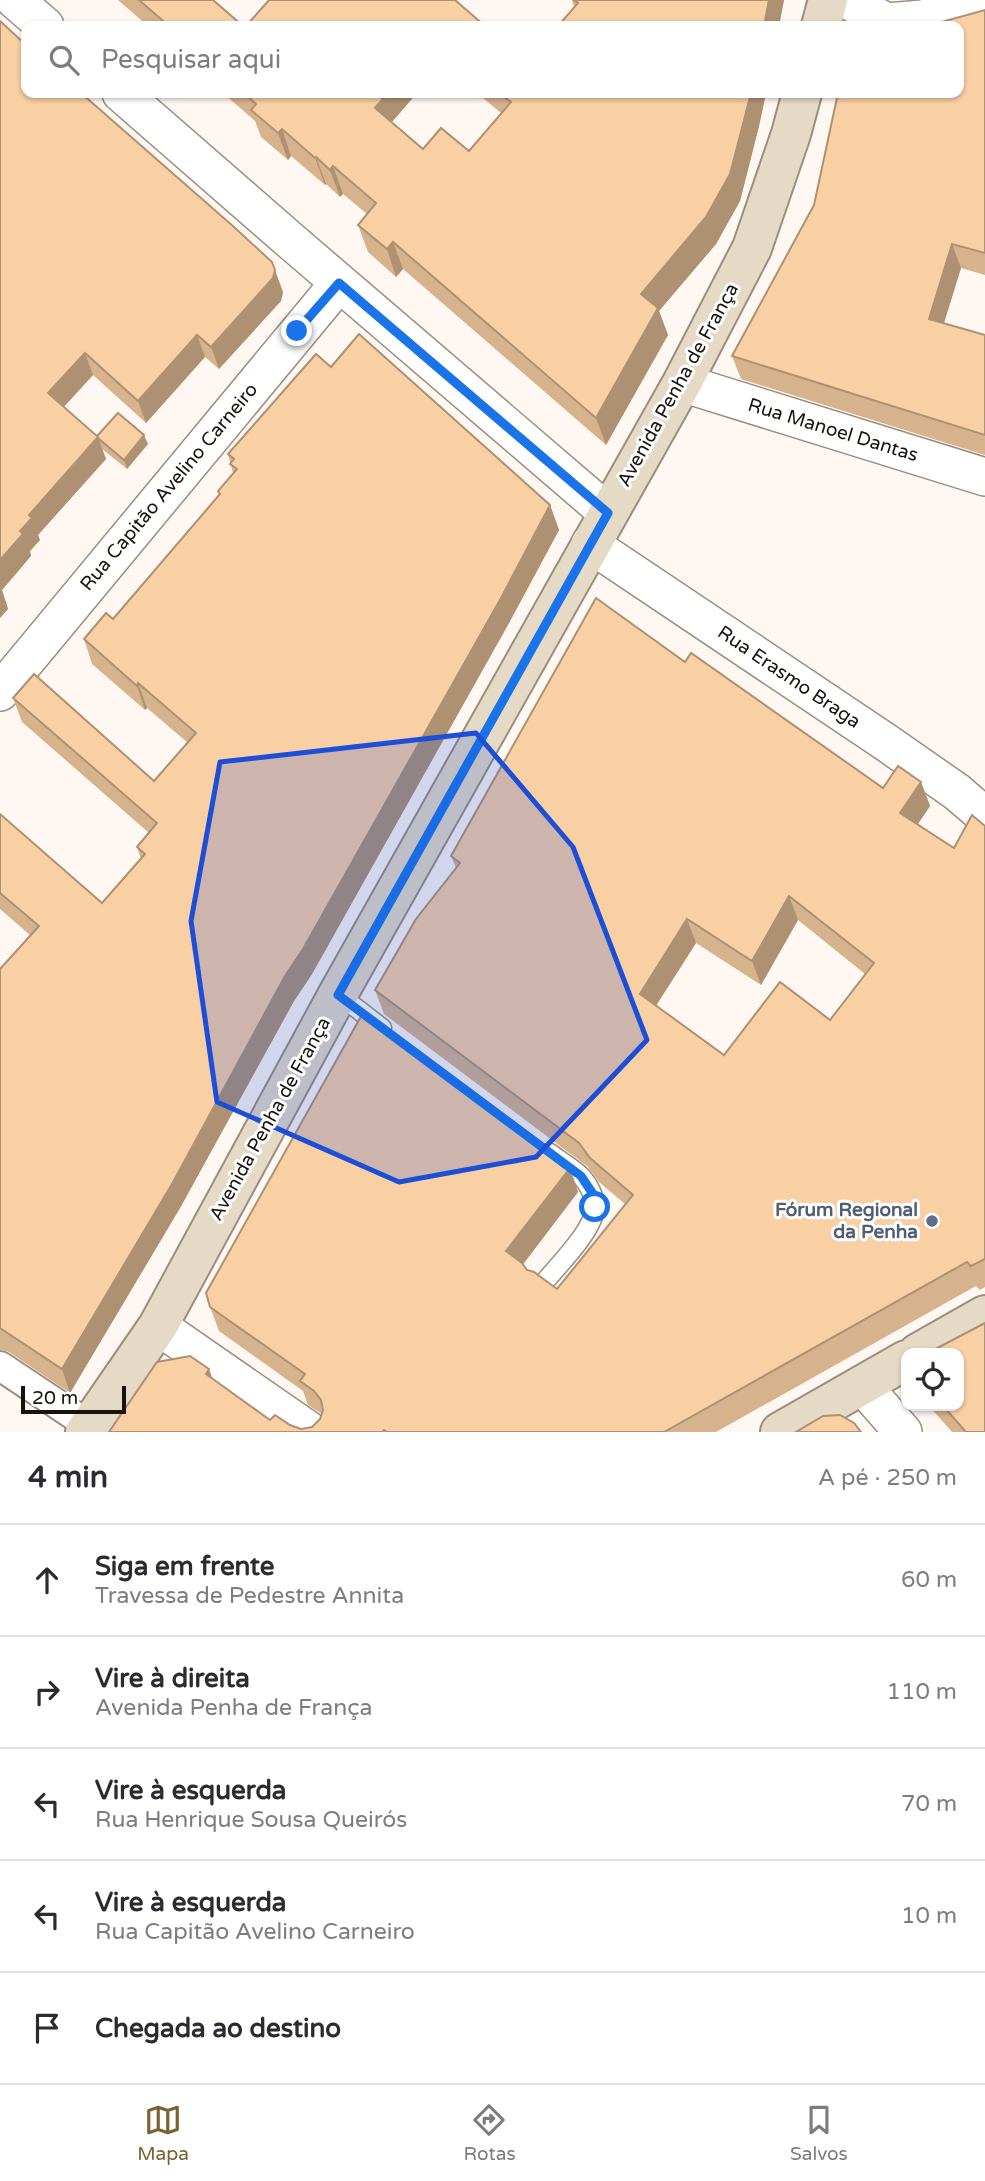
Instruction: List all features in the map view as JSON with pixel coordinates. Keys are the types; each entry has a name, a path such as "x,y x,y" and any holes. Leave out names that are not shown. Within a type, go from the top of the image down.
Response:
{"main road":[{"path":"822,21 828,0"},
{"name":"Avenida Penha de França","path":"88,1429 158,1326 338,995 682,383 752,248 801,98"},
{"path":"927,1348 985,1315"},
{"path":"780,1432 901,1363"}],"street":[{"path":"15,0 39,21"},
{"path":"848,0 884,21"},
{"path":"898,21 923,19 982,0"},
{"name":"Rua Erasmo Braga","path":"127,98 339,283 599,529 957,792 985,816"},
{"name":"Rua Capitão Avelino Carneiro","path":"0,692 339,283"},
{"name":"Rua Manoel Dantas","path":"682,383 985,477"},
{"path":"158,1326 311,1432"},
{"path":"0,1366 88,1429"},
{"path":"862,1385 903,1432"}],"lane":[{"path":"338,995 396,1039"},
{"path":"538,1144 581,1176 593,1194 595,1207 591,1221 579,1239 542,1285"}],"highlighted area":[{"path":"476,733 573,847 647,1040 536,1157 399,1182 217,1102 191,921 220,762"}],"building":[{"path":"139,0 213,0 237,21 163,21"},
{"path":"269,0 455,0 479,21 250,21"},
{"path":"574,0 769,0 765,21 562,21 578,3"},
{"path":"985,10 985,253 952,244 929,319 985,335 985,435 732,356 814,205 837,98 964,98 964,21 945,21"},
{"path":"0,21 21,40 21,98 87,98 234,227 272,262 275,270 273,278 211,347 197,335 138,401 85,353 48,393 98,437 29,515 32,518 20,531 23,534 0,560"},
{"path":"249,98 382,98 375,108 423,149 441,128 469,151 511,102 506,98 750,98 730,174 706,217 641,294 658,308 596,418 393,242 387,249 358,225 376,203 333,166 330,170 282,129 278,133 251,110 256,104"},
{"path":"359,334 550,505 501,598 303,949 285,976 172,1184 62,1369 0,1328 0,969 39,926 0,893 0,814 102,903 145,854 137,847 157,823 13,698 34,674 154,781 196,733 84,639 106,613 113,619 220,494 218,491 237,469 230,464 234,459 228,454 316,354 331,367"},
{"path":"118,413 144,435 124,460 97,436"},
{"path":"596,598 685,662 691,653 883,788 898,766 921,782 900,813 954,848 972,815 985,826 985,1259 971,1266 967,1262 664,1432 109,1432 157,1362 190,1356 209,1369 206,1374 270,1420 275,1415 301,1429 312,1427 320,1419 323,1410 321,1400 300,1381 305,1374 210,1307 206,1293 364,1011 564,1160 570,1168 506,1251 527,1270 557,1289 633,1195 590,1158 579,1143 375,990 416,919 460,863 451,856","holes":["789,896 874,963 830,1020 780,982 724,1055 640,994 687,919 752,961"]},
{"path":"985,1323 985,1432 966,1432 947,1411 964,1411 964,1348 938,1348"},
{"path":"840,1415 854,1423 861,1432 796,1432 823,1416"}],"place":[{"name":"Fórum Regional da Penha","path":"932,1221"}],"route":[{"path":"297,331 339,283 608,513 338,995 581,1176 593,1194 595,1207"}]}
